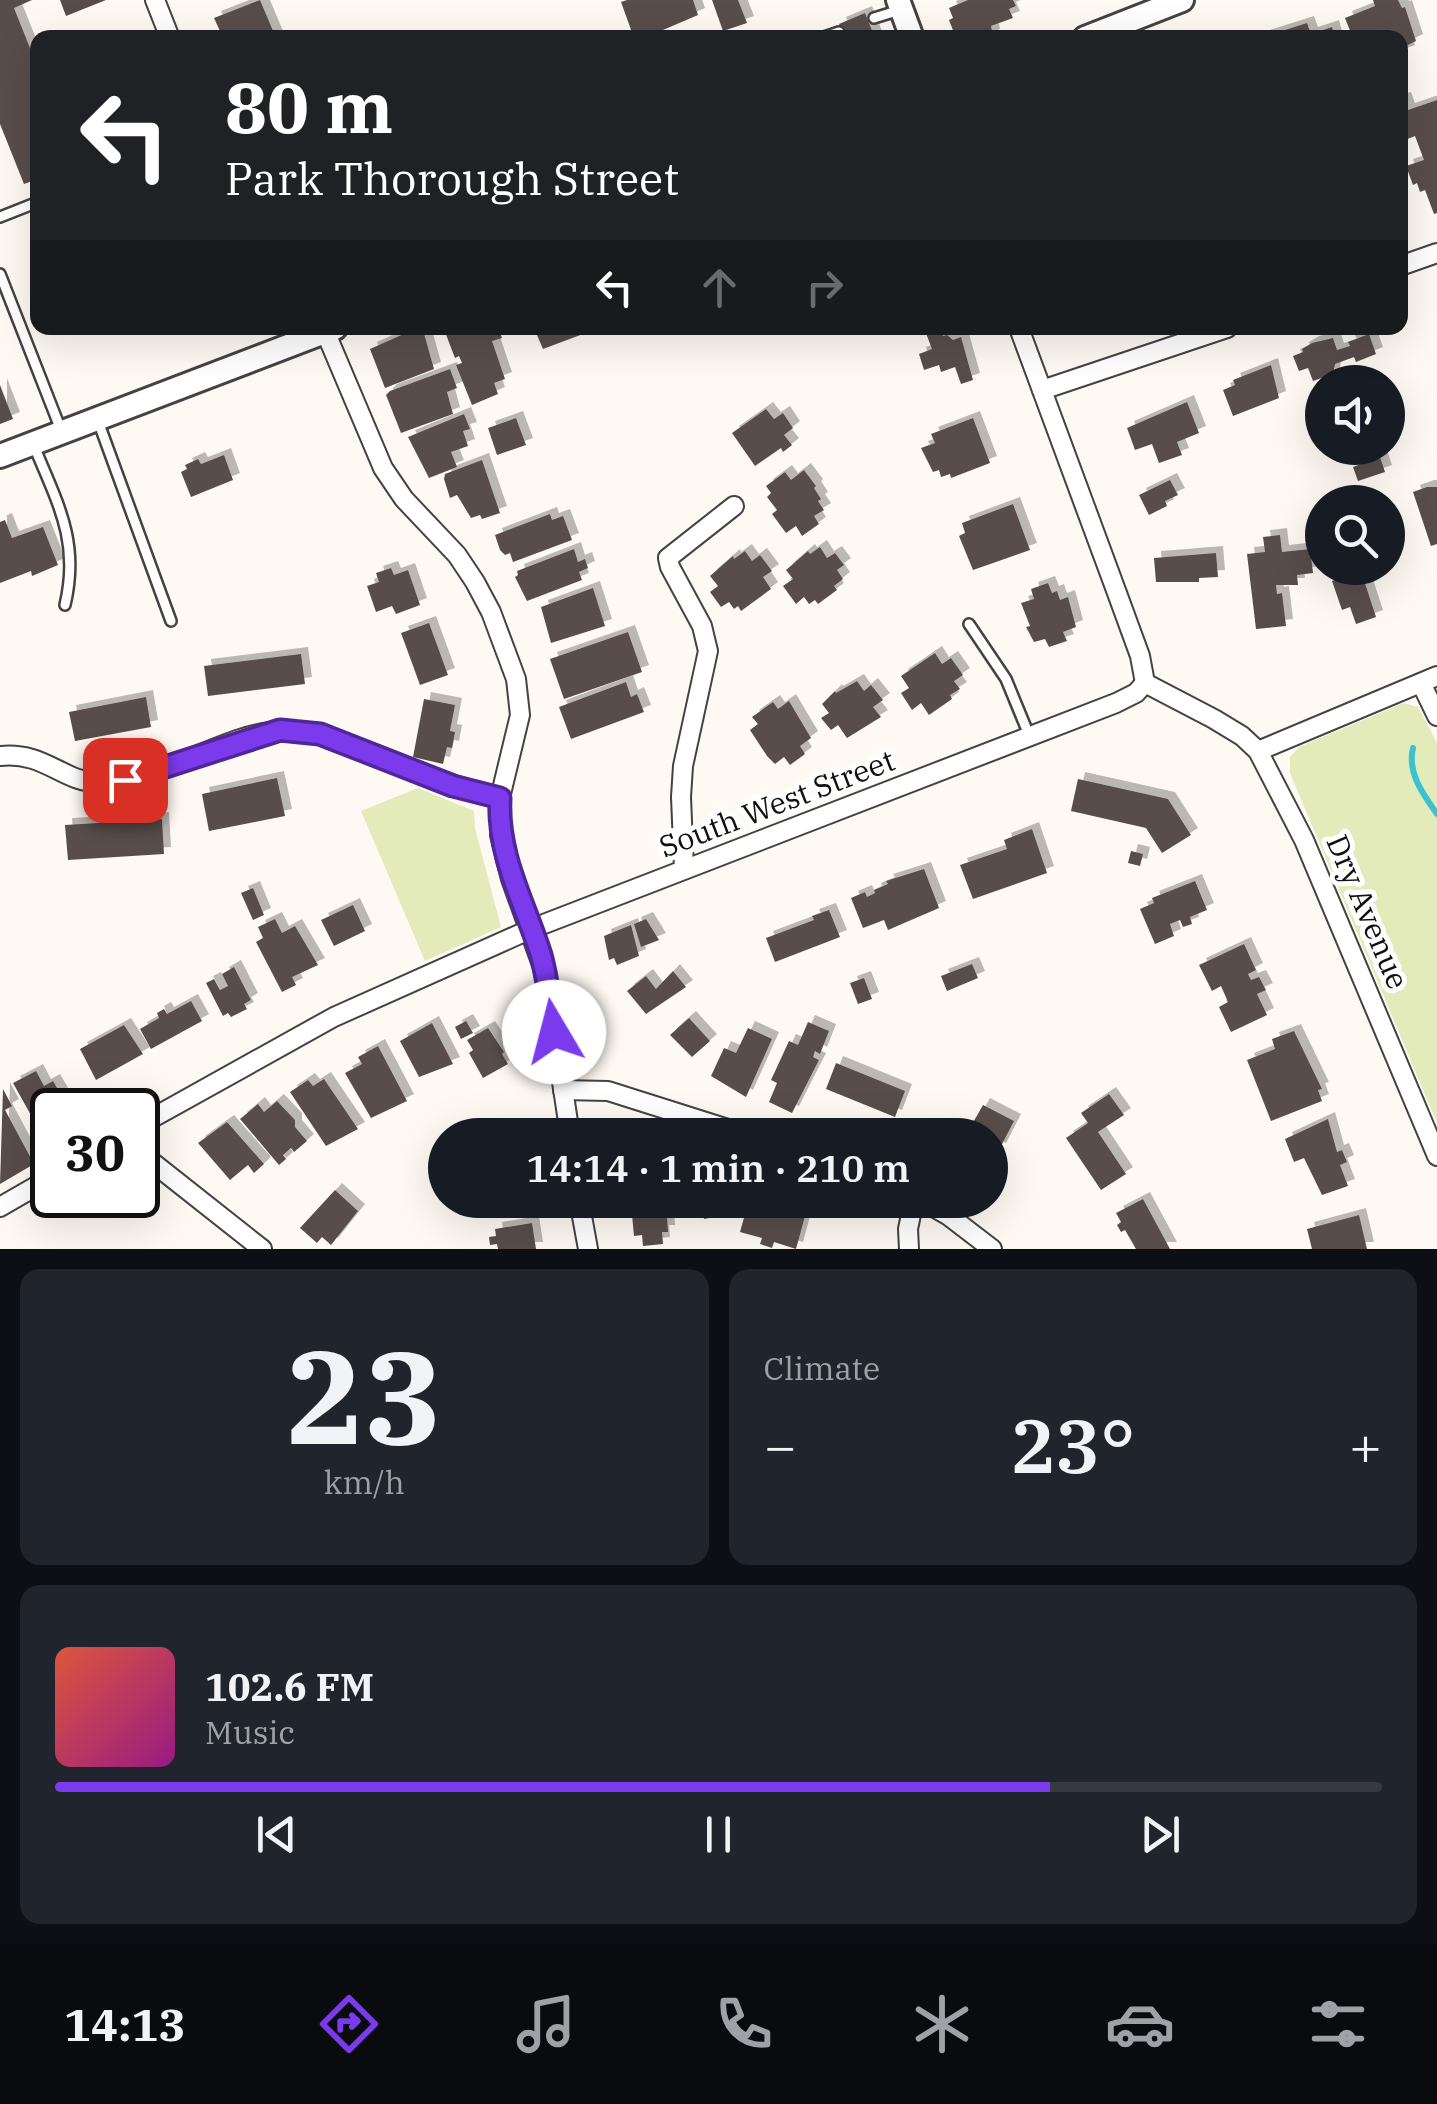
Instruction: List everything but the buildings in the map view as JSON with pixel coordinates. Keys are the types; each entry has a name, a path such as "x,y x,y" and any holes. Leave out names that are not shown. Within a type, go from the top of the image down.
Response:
{"street":[{"path":"155,0 167,30"},
{"path":"1105,30 1182,0"},
{"path":"900,4 909,30"},
{"path":"1408,263 1437,253"},
{"path":"332,335 383,468 404,499 465,567 492,612 510,659 520,696 520,715 500,798 500,835 505,860 546,976 567,1118"},
{"path":"1022,335 1135,643 1145,683 1214,719 1258,751 1429,679 1437,716"},
{"path":"1042,390 1205,335"},
{"path":"0,456 97,419 288,336"},
{"path":"684,869 684,766 708,651 702,626 668,558 734,506"},
{"name":"South West Street","path":"160,1114 366,1002 684,869 1126,698 1145,683"},
{"path":"0,756 35,758 80,780 100,783 156,771 280,730 320,734 453,786 500,798"},
{"name":"Dry Avenue","path":"1258,751 1310,854 1437,1156"},
{"path":"563,1090 608,1091 693,1118"},
{"path":"160,1168 262,1249"},
{"path":"0,1208 30,1190"},
{"path":"582,1218 588,1249"},
{"path":"909,1249 910,1218"},
{"path":"953,1218 992,1249"}],"lane":[{"path":"874,18 900,4"},
{"path":"0,217 30,205"},
{"path":"0,274 62,432"},
{"path":"97,419 172,621"},
{"path":"33,444 72,546 72,578 65,605"},
{"path":"969,624 1006,679 1030,736"}],"green space":[{"path":"1404,703 1418,707 1437,743 1437,1123 1290,773 1290,757 1299,747"},
{"path":"418,788 474,811 501,927 425,961 361,811"}],"waterway":[{"path":"1413,748 1414,775 1437,814"}],"route":[{"path":"125,780 280,730 320,734 453,786 500,798 505,860 540,954 554,1032"}]}
